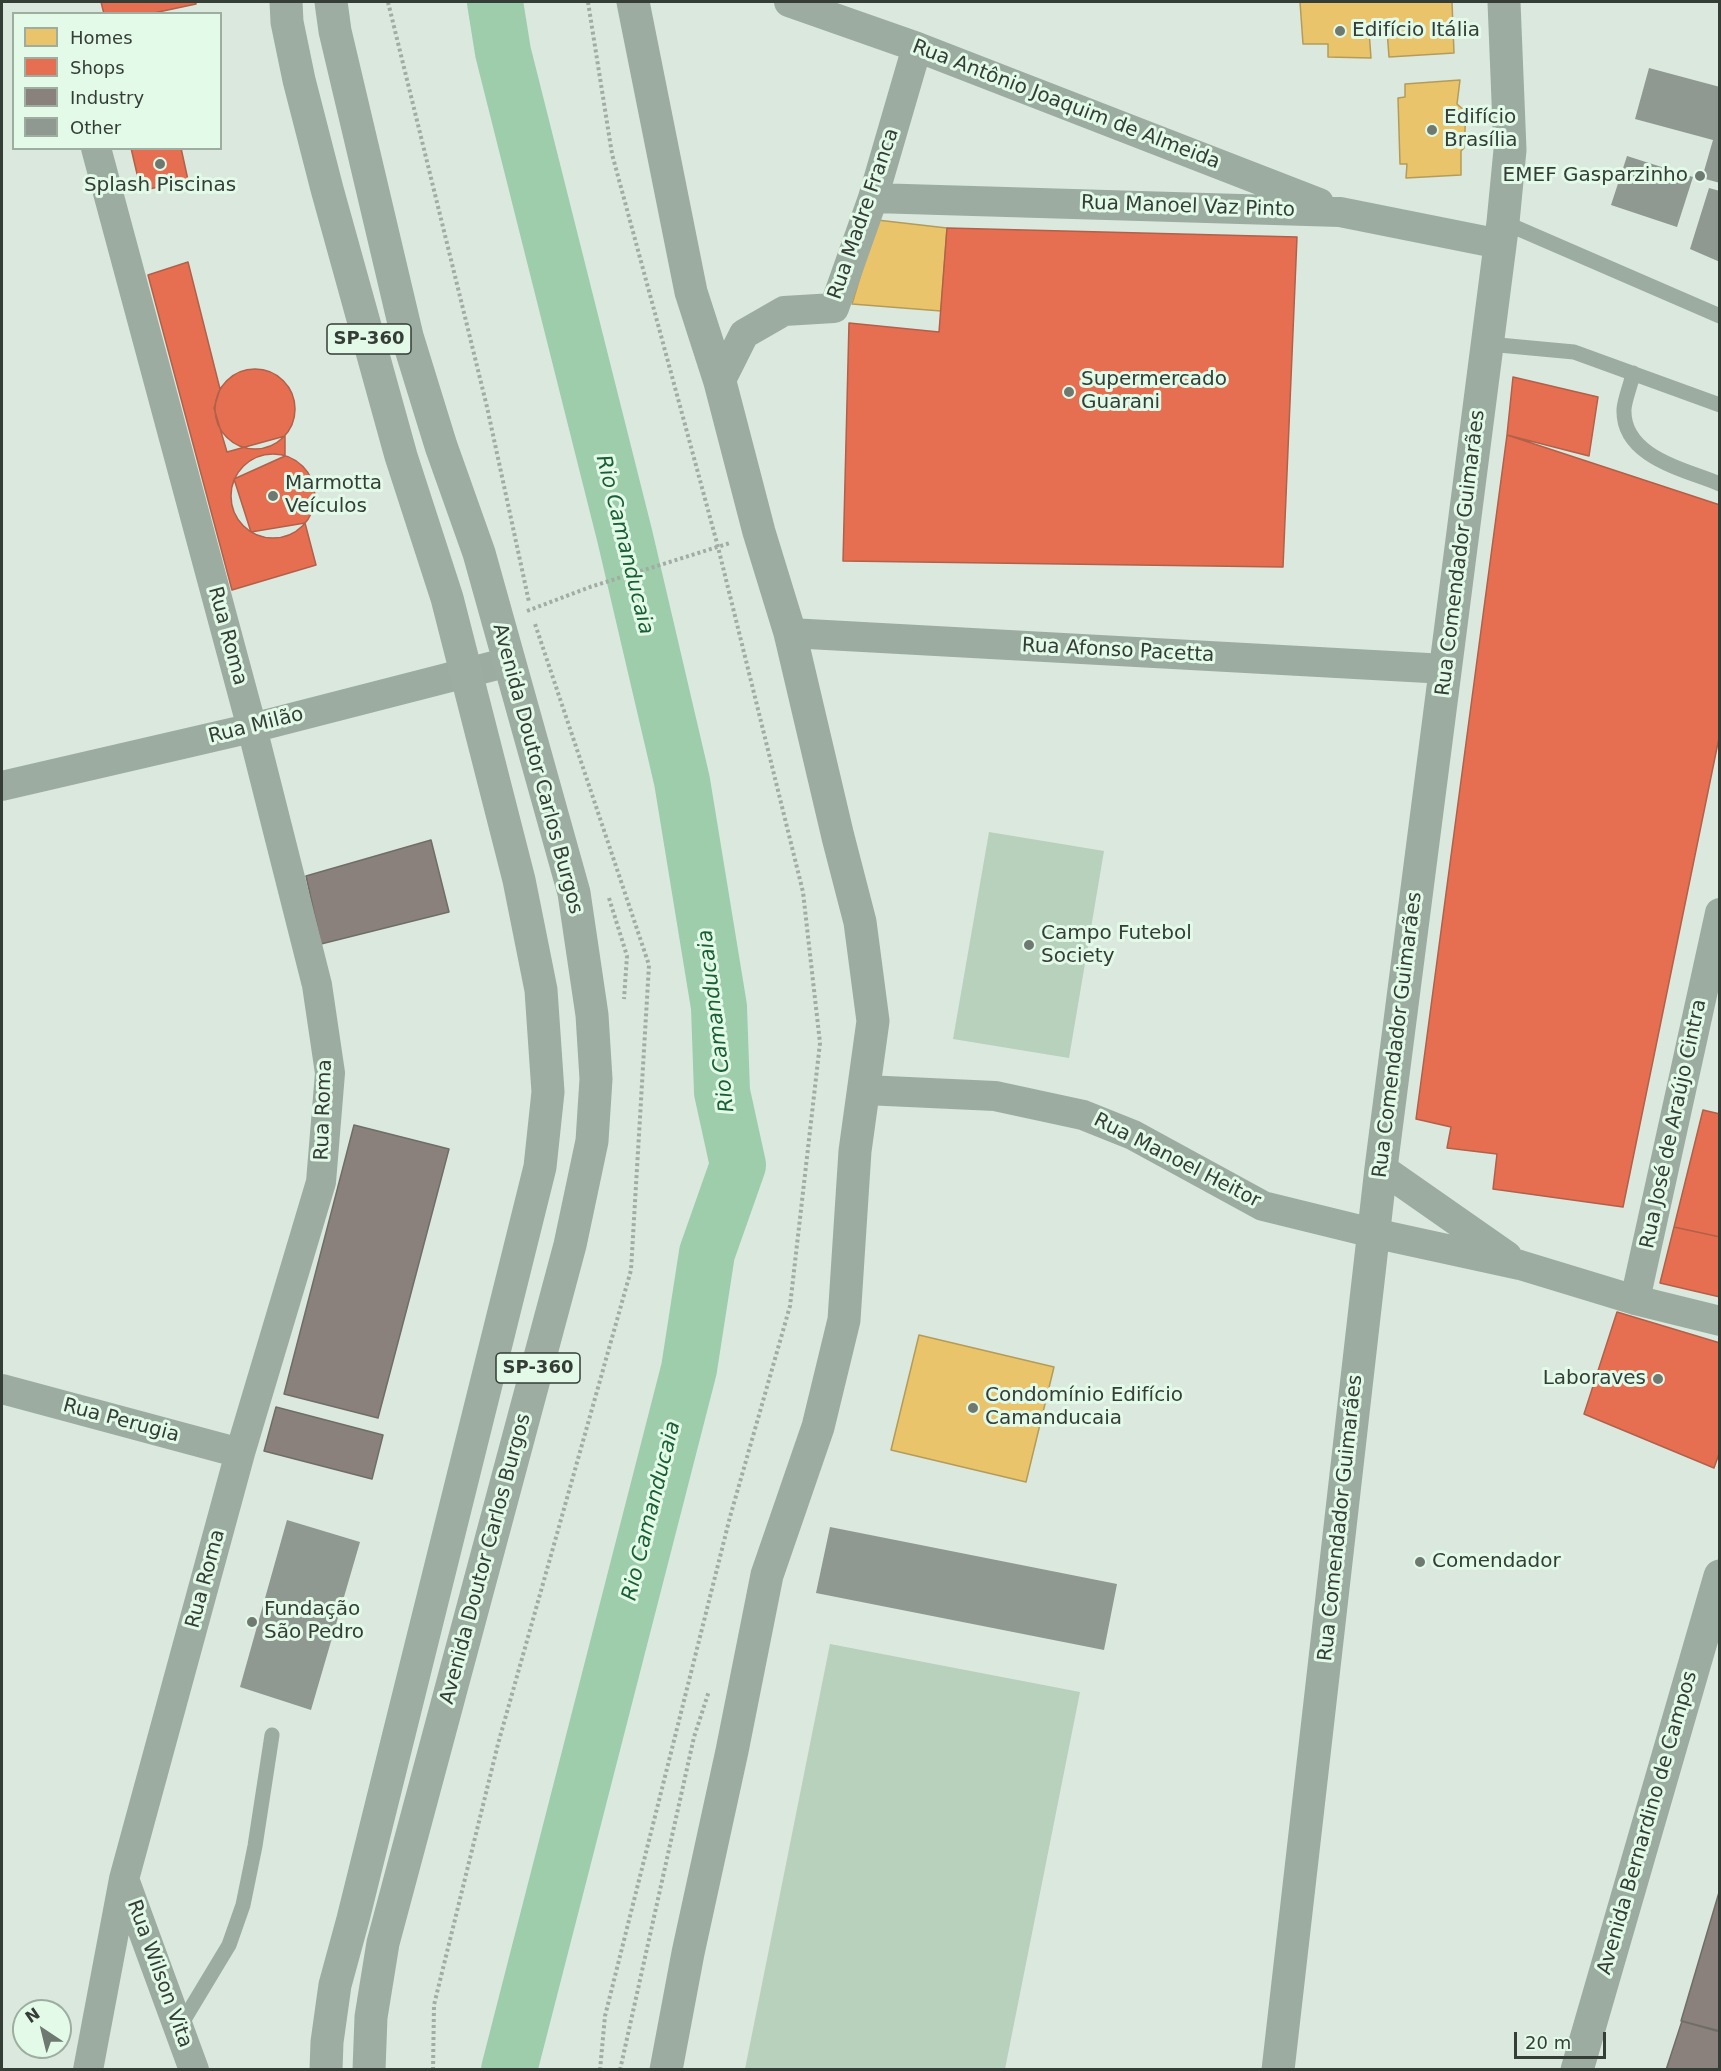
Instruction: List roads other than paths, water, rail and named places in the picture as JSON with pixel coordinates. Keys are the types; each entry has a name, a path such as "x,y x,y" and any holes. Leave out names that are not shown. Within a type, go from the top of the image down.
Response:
{"main road":[{"name":"Avenida Doutor Carlos Burgos","path":"286,2 287,22 299,80 327,189 401,456 447,598 519,880 539,979 548,1092 540,1167 335,1985 327,2042 326,2070"},
{"name":"Avenida Doutor Carlos Burgos","path":"331,2 335,31 407,336 441,446 479,553 574,893 592,1015 596,1079 592,1141 570,1245 383,1943 371,2016 369,2070"}],"street":[{"path":"633,2 691,292 720,382 759,532 790,633 860,922 873,1021 852,1184 844,1320 818,1426 767,1575 688,1953 666,2070"},
{"name":"Rua Antônio Joaquim de Almeida","path":"789,2 917,47 1341,212"},
{"name":"Rua Comendador Guimarães","path":"1278,2070 1373,1233 1501,233 1510,150 1503,2"},
{"name":"Rua Madre Franca","path":"720,382 744,334 784,311 834,308 873,198 917,47"},
{"name":"Rua Roma","path":"88,2070 124,1879 240,1453 321,1182 330,1073 317,985 252,728 97,150"},
{"name":"Rua Manoel Vaz Pinto","path":"873,198 1341,212 1501,233"},
{"name":"Rua Afonso Pacetta","path":"790,633 1446,669"},
{"name":"Rua Milão","path":"2,786 252,728 508,662"},
{"name":"Rua José de Araújo Cintra","path":"1635,1300 1719,913"},
{"name":"Rua Manoel Heitor","path":"865,1090 994,1096 1083,1115 1133,1135 1263,1206 1520,1265 1635,1300 1719,1321"},
{"name":"Rua Manoel Heitor","path":"1381,1168 1520,1265"},
{"name":"Rua Perugia","path":"2,1389 240,1453"},
{"name":"Avenida Bernardino de Campos","path":"1577,2070 1719,1576"},
{"name":"Rua Wilson Vita","path":"124,1879 194,2070"}],"lane":[{"path":"1501,233 1719,316"},
{"path":"1488,345 1574,352 1719,405"},
{"path":"1633,373 1624,410 1628,433 1638,447 1651,456 1719,484"},
{"path":"179,2028 229,1945 243,1905 255,1846 272,1735"}],"waterway":[{"name":"Rio Camanducaia","path":"495,2 503,52 625,537 682,781 719,1007 722,1092 738,1165 707,1253 689,1369 509,2070"}],"place":[{"name":"Edifício Itália","path":"1340,31"},
{"name":"Edifício Brasília","path":"1432,130"},
{"name":"Splash Piscinas","path":"160,164"},
{"name":"EMEF Gasparzinho","path":"1700,176"},
{"name":"Supermercado Guarani","path":"1069,392"},
{"name":"Marmotta Veículos","path":"273,496"},
{"name":"Campo Futebol Society","path":"1029,945"},
{"name":"Laboraves","path":"1658,1379"},
{"name":"Condomínio Edifício Camanducaia","path":"973,1408"},
{"name":"Comendador","path":"1420,1562"},
{"name":"Fundação São Pedro","path":"252,1622"}]}
